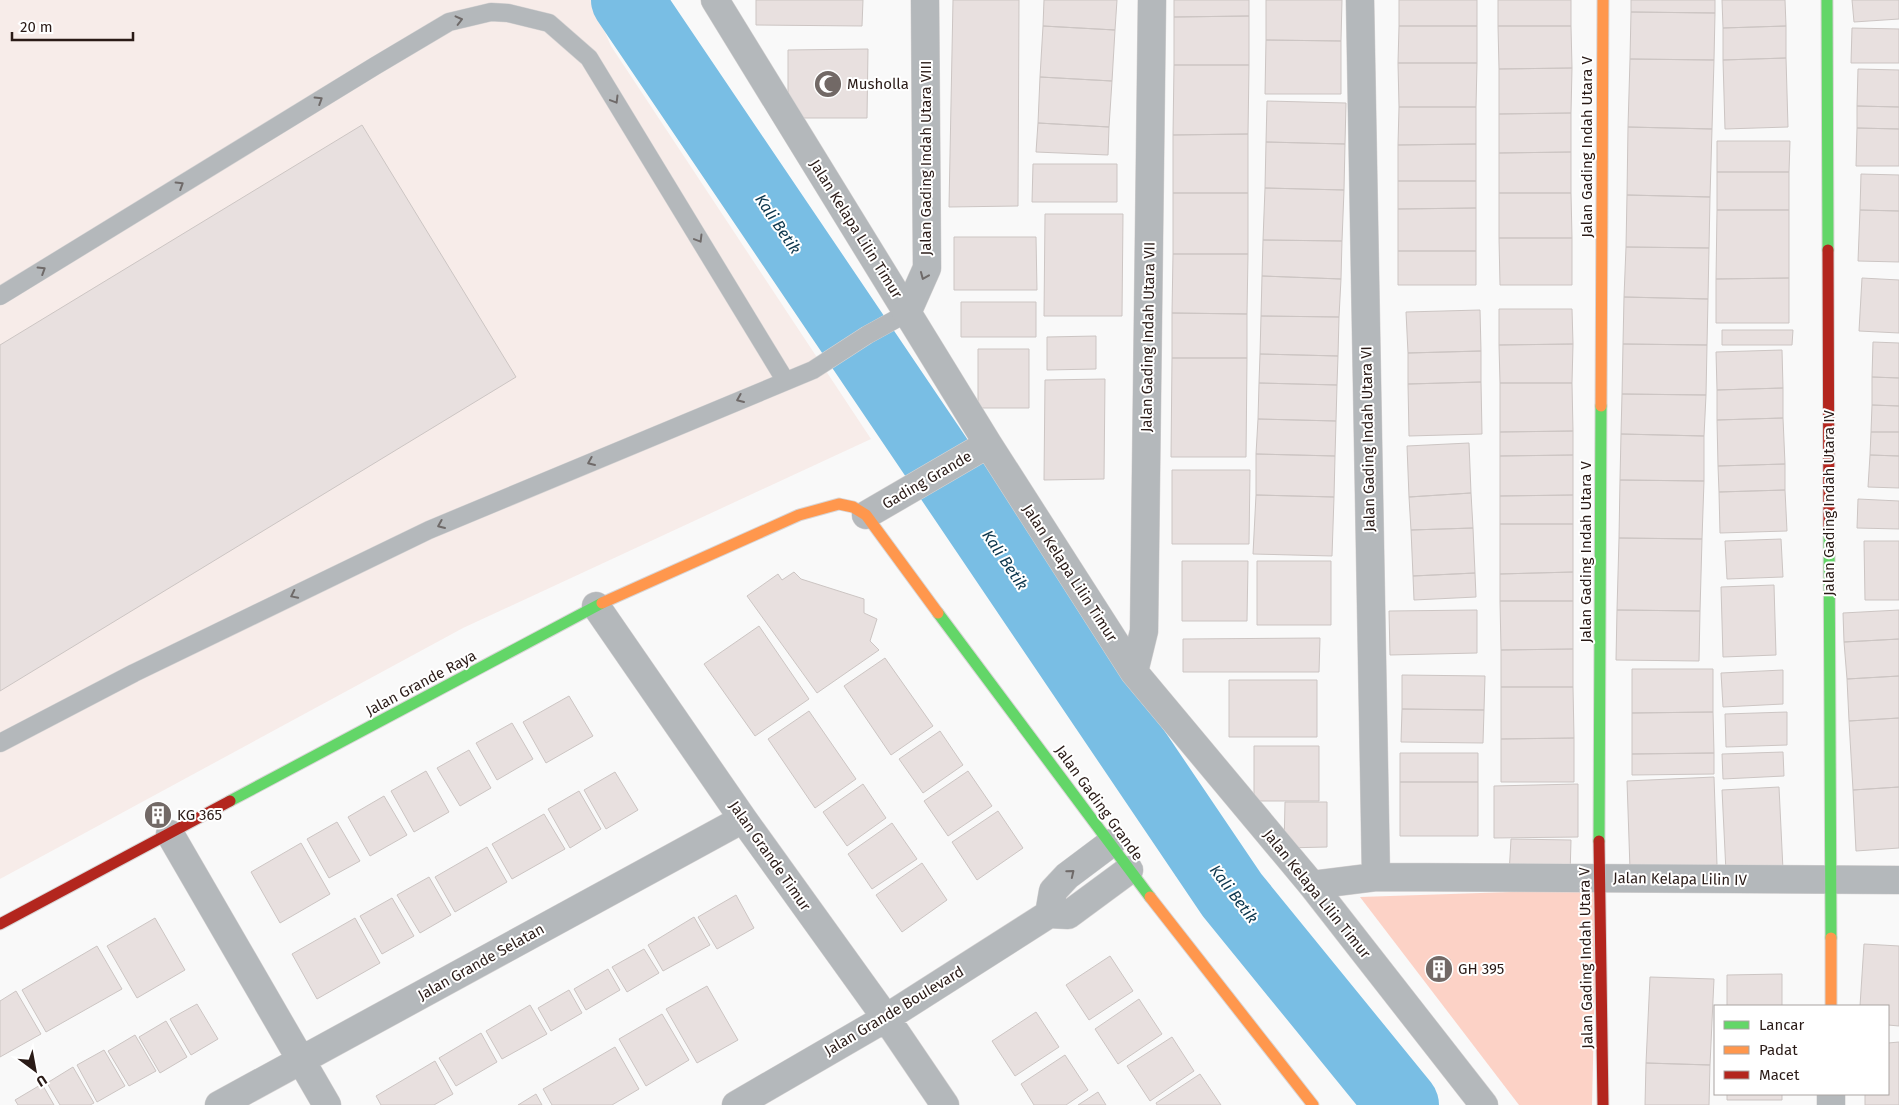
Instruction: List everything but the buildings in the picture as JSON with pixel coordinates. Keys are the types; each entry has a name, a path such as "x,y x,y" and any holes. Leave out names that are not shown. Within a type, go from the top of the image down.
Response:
{"street":[{"name":"Jalan Kelapa Lilin Timur","path":"715,0 914,324 977,441 1134,672 1312,885 1484,1105"},
{"name":"Jalan Gading Indah Utara VIII","path":"914,324 927,268 925,0"},
{"name":"Jalan Gading Indah Utara VII","path":"1134,672 1144,631 1152,0"},
{"name":"Jalan Gading Indah Utara VI","path":"1360,0 1376,877"},
{"name":"Jalan Gading Indah Utara V","path":"1603,0 1599,878 1604,1105"},
{"name":"Jalan Gading Indah Utara IV","path":"1827,0 1831,1005"},
{"name":"Gading Grande","path":"872,512 977,441"},
{"name":"Jalan Grande Raya","path":"0,924 596,606 799,515 839,504 872,512"},
{"name":"Jalan Gading Grande","path":"872,512 1129,870 1313,1105"},
{"name":"Jalan Grande Timur","path":"596,606 743,819 886,1018 945,1105"},
{"name":"Jalan Grande Selatan","path":"219,1105 743,819"},
{"path":"170,834 327,1105"},
{"path":"1049,914 1053,892 1067,876 1110,843"},
{"name":"Jalan Grande Boulevard","path":"736,1105 886,1018 1049,914 1068,915 1129,870"},
{"name":"Jalan Kelapa Lilin IV","path":"1312,885 1376,877 1899,880"}],"lane":[{"path":"0,296 450,22 491,12 508,13 548,23 590,58 785,380"},
{"path":"0,743 134,673 429,530 822,365 867,335 914,324"}],"shaded area":[{"path":"0,0 591,0 611,46 871,439 463,628 0,879"},
{"path":"1597,889 1592,1105 1519,1105 1360,897"}],"waterway":[{"name":"Kali Betik","path":"627,0 1232,895 1403,1105"}],"traffic: fast":[{"path":"1827,0 1828,250"},
{"path":"1599,841 1601,406"},
{"path":"1829,529 1831,938"},
{"path":"230,801 602,603"},
{"path":"938,613 1150,897"}],"traffic: slow":[{"path":"1601,406 1603,0"},
{"path":"602,603 799,515 839,504 853,507 866,515 938,613"},
{"path":"1150,897 1313,1105"},
{"path":"1831,938 1831,1005"}],"traffic: jam":[{"path":"1828,250 1829,529"},
{"path":"0,924 230,801"},
{"path":"1599,841 1603,1105"}],"place":[{"name":"Musholla","path":"828,84"},
{"name":"KG 365","path":"158,815"},
{"name":"GH 395","path":"1439,969"}]}
